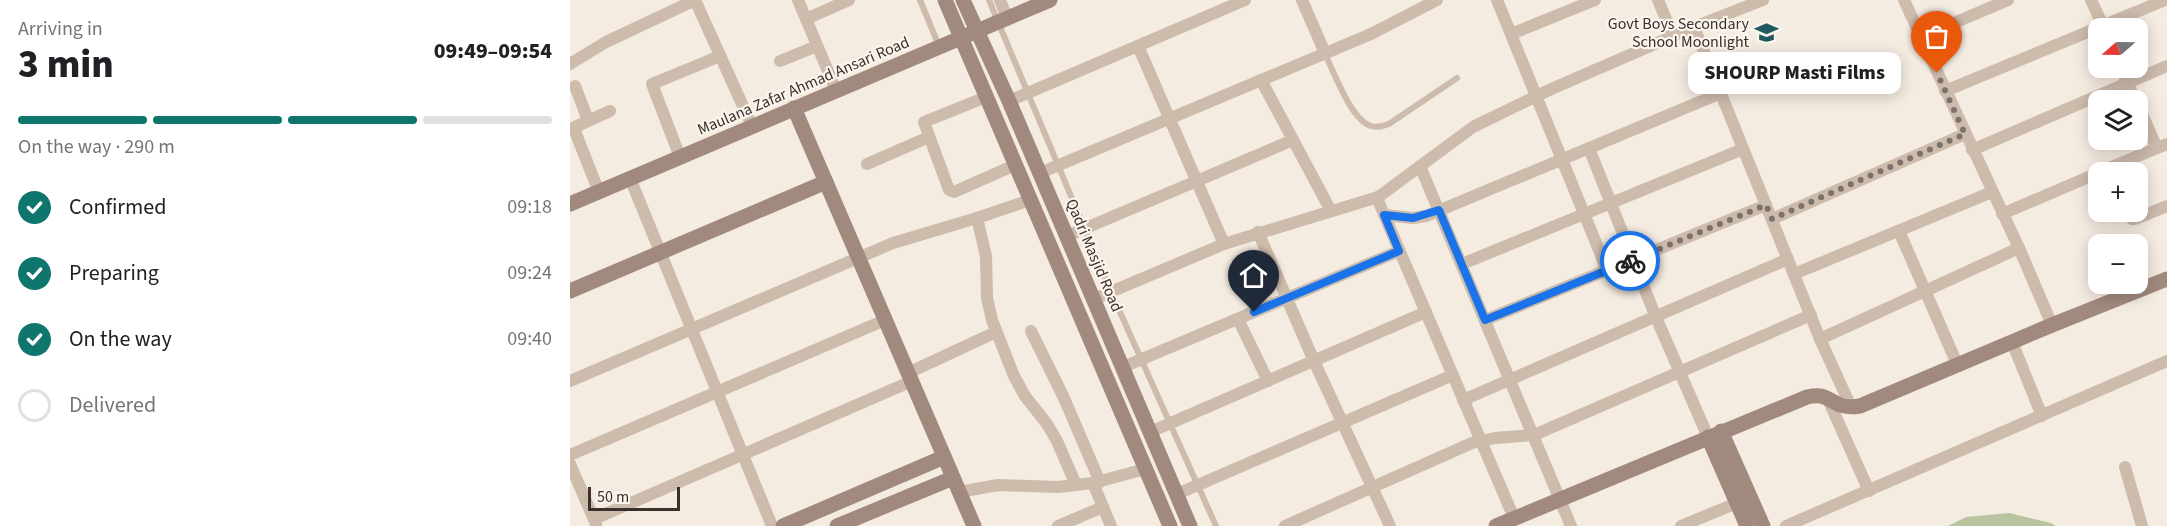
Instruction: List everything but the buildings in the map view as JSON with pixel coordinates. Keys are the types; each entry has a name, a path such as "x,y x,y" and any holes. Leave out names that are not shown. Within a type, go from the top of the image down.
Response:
{"street":[{"path":"798,0 836,90"},
{"path":"806,19 849,0"},
{"path":"945,0 1170,526"},
{"name":"Qadri Masjid Road","path":"963,0 1009,101 1190,526"},
{"path":"1000,0 1002,20"},
{"name":"Maulana Zafar Ahmad Ansari Road","path":"570,204 1050,0"},
{"path":"1009,101 1245,0"},
{"path":"1302,0 1325,53"},
{"path":"1040,173 1371,33 1437,0"},
{"path":"1497,0 1607,270"},
{"path":"1511,34 1594,0"},
{"path":"1658,0 1673,36"},
{"path":"1094,299 1224,244 1378,197 1473,127 1536,96 1762,0"},
{"path":"1904,0 2019,248 2052,325"},
{"path":"1921,37 2008,0"},
{"path":"2091,0 2099,18"},
{"path":"2124,18 2165,0"},
{"path":"570,64 606,42 698,1 752,126"},
{"path":"1694,27 1820,339 1851,407"},
{"path":"1945,92 2088,33"},
{"path":"780,61 817,46"},
{"path":"1138,46 1224,244"},
{"path":"680,156 652,84 720,56"},
{"path":"1972,150 2167,66"},
{"path":"2126,78 2131,90"},
{"path":"1261,80 1331,211"},
{"path":"575,86 588,120"},
{"path":"1384,215 1413,218 1439,210 1720,93"},
{"path":"986,97 927,120 924,124 951,192 1015,165"},
{"path":"794,108 974,526"},
{"path":"599,192 575,130 579,124 610,111"},
{"path":"2126,162 2162,146 2148,122"},
{"path":"1772,219 1965,134"},
{"path":"867,164 928,137"},
{"path":"1067,236 1293,140"},
{"path":"1589,148 1655,315 1680,370 1763,526"},
{"path":"1462,264 1743,149"},
{"path":"1420,166 1571,526"},
{"path":"630,178 772,526"},
{"path":"2002,214 2088,179"},
{"path":"570,291 826,182"},
{"path":"1794,274 1992,192"},
{"path":"1378,197 1514,518"},
{"path":"570,381 692,331 858,258 912,237 1030,200"},
{"path":"1485,320 1766,205"},
{"path":"2148,214 2167,206"},
{"path":"977,218 986,256 987,298 996,332 1014,376 1025,396 1057,441 1076,485"},
{"path":"1899,231 1958,366"},
{"path":"1258,232 1390,526"},
{"path":"1820,339 2019,248"},
{"path":"1123,367 1399,251"},
{"path":"1463,399 1788,259"},
{"path":"1496,526 1808,397 1817,395 1827,397 1840,405 1860,406 2167,279"},
{"path":"1150,432 1426,312"},
{"path":"1285,526 1481,440 1534,435 1811,315"},
{"path":"1238,319 1268,381"},
{"path":"570,455 885,320"},
{"path":"1031,331 1064,398 1111,526"},
{"path":"570,464 595,522 910,377 996,332"},
{"path":"2012,342 2042,416"},
{"path":"1786,526 2167,361"},
{"path":"1176,494 1453,375"},
{"path":"1827,397 1869,491"},
{"path":"1714,434 1747,526"},
{"path":"783,526 803,523 944,458"},
{"path":"2125,467 2142,526"},
{"path":"837,526 956,485 1058,487 1096,482 1145,469"},
{"path":"1681,526 1737,503"},
{"path":"1058,526 1103,507"}],"lane":[{"path":"920,0 939,47"},
{"path":"989,0 1002,20 1028,93 1111,292 1216,526"},
{"path":"1325,53 1350,107 1360,120 1369,126 1379,127 1389,124 1457,78"}],"green space":[{"path":"2009,513 2056,526 1948,526 1966,517"}],"way so far":[{"path":"1630,261 1766,205 1772,219 1965,134 1937,73"}],"place":[{"name":"Govt Boys Secondary School Moonlight","path":"1767,32"},
{"name":"SHOURP Masti Films","path":"1937,73"}],"route":[{"path":"1254,312 1399,251 1384,215 1413,218 1426,216 1439,210 1485,320 1630,261"}]}
